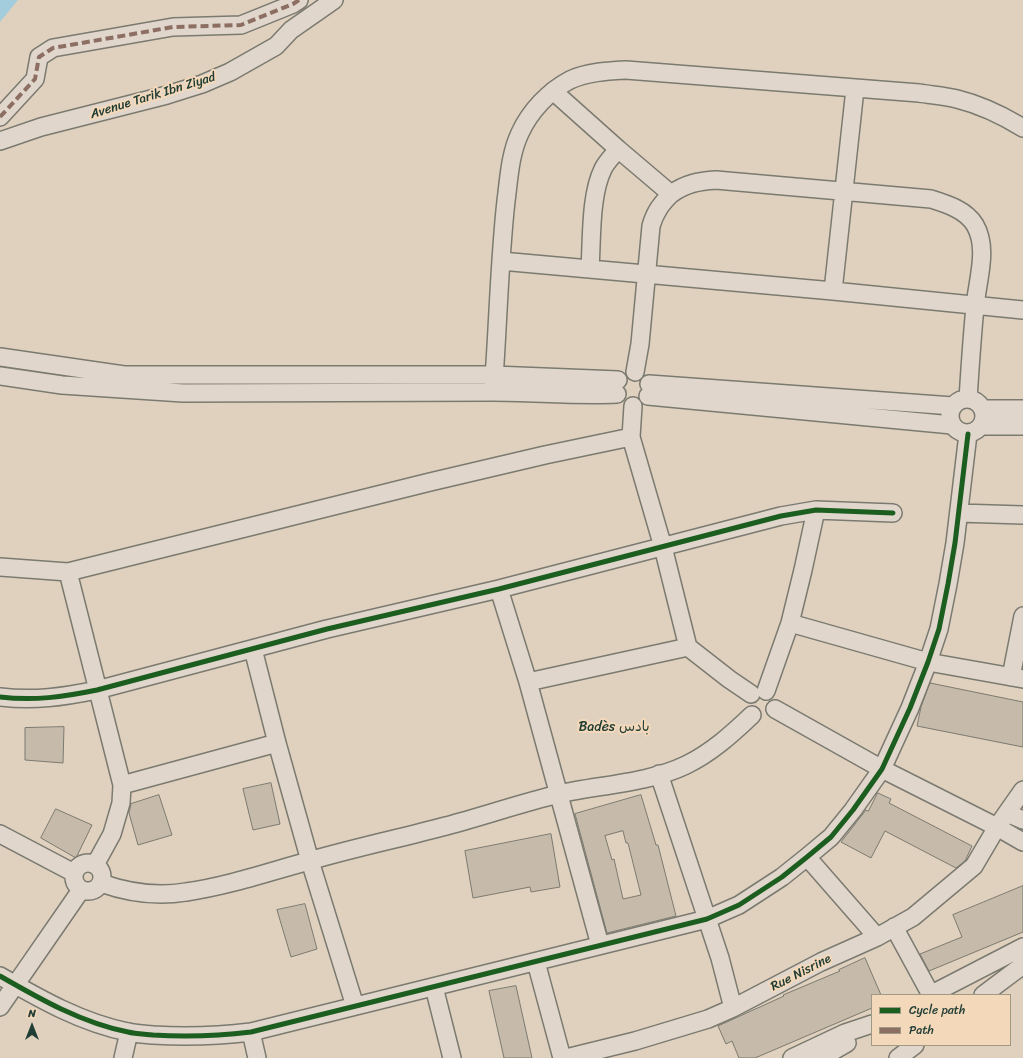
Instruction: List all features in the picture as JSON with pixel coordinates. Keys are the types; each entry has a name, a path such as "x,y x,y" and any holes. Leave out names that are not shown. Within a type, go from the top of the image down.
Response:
{"street":[{"path":"0,117 35,79 39,57 53,48 174,26 241,25 293,4 299,0"},
{"name":"Avenue Tarik Ibn Ziyad","path":"0,141 41,127 167,95 202,84 230,72 276,46 290,30 334,0"},
{"path":"493,392 505,212 513,154 520,133 528,119 541,102 553,91 570,80 587,75 626,70 919,93 955,98 978,105 999,114 1023,128"},
{"path":"834,291 855,89"},
{"path":"553,91 671,194"},
{"path":"590,268 594,206 598,183 603,168 618,149"},
{"path":"635,372 640,344 648,274 651,226 654,215 659,206 671,194 689,183 716,180 931,200 948,204 968,217 975,226 980,238 981,250 968,399"},
{"path":"501,261 590,268 1023,310"},
{"path":"0,357 124,374 494,375 618,387"},
{"path":"629,372 635,372 644,376 649,390 642,403 633,406 620,400 618,387 623,375 629,372"},
{"path":"0,376 62,385 183,393 534,392 597,395 618,387"},
{"path":"649,390 825,405 952,425"},
{"path":"0,976 73,1015 129,1032 174,1036 213,1036 251,1032 536,962 707,919 740,905 782,877 831,837 853,810 882,769 910,708 939,629 956,543 959,513 978,423 977,402 962,399 953,406 950,412 952,425 956,430 962,433 978,423 1023,410"},
{"path":"825,405 953,406"},
{"path":"633,406 631,437 663,547 688,648 729,679 758,692 771,693 776,703 775,709 768,717 756,718 748,710 748,699 758,692 790,623 816,510"},
{"path":"978,423 1023,426"},
{"path":"0,567 68,572 430,482 544,455 631,437"},
{"path":"0,697 46,699 97,690 327,629 499,589 781,516 816,510 893,513"},
{"path":"959,513 1023,515"},
{"path":"68,572 122,784 121,803 112,834 95,865"},
{"path":"499,589 528,682 600,945"},
{"path":"790,623 928,662 1017,678 1023,616"},
{"path":"528,682 688,648"},
{"path":"252,649 310,861 355,1006"},
{"path":"775,709 882,769 997,827 1023,842"},
{"path":"101,883 136,893 156,895 185,892 239,881 446,826 559,794 659,774 686,765 704,754 735,731 752,715"},
{"path":"122,784 277,743"},
{"path":"659,774 720,958 733,1008"},
{"name":"Rue Nisrine","path":"566,1058 673,1030 708,1019 733,1008 821,962 877,936 913,917 974,866 997,827 1023,790"},
{"path":"1007,813 1023,820"},
{"path":"0,834 74,873"},
{"path":"807,857 877,936"},
{"path":"90,863 95,865 101,872 101,883 95,890 90,892 81,890 74,882 74,873 80,865 90,863"},
{"path":"0,1007 81,890"},
{"path":"894,927 930,994"},
{"path":"933,994 1023,947"},
{"path":"536,962 562,1058"},
{"path":"984,994 1023,965"},
{"path":"434,987 452,1058"},
{"path":"792,1058 845,1033 871,1024"},
{"path":"821,1058 871,1030"},
{"path":"123,1058 129,1032"},
{"path":"251,1032 257,1058"},
{"path":"898,1058 915,1046"}],"water":[{"path":"0,0 18,0 0,22"}],"building":[{"path":"930,683 1023,702 1023,747 917,726 921,707"},
{"path":"64,727 63,763 25,760 25,728"},
{"path":"271,783 280,824 253,830 243,789"},
{"path":"878,793 891,799 889,803 972,846 965,861 956,868 885,831 871,858 841,842 866,810 868,811"},
{"path":"159,795 172,835 138,845 129,813 131,804"},
{"path":"641,795 656,845 658,845 676,916 607,933 575,814","holes":["623,831 626,843 628,843 641,895 623,899 614,859 612,860 605,836"]},
{"path":"56,809 92,825 76,858 41,838"},
{"path":"551,834 560,887 531,892 530,887 473,898 465,851"},
{"path":"1023,886 1023,932 929,971 920,954 962,937 953,915"},
{"path":"305,904 317,949 291,957 277,910"},
{"path":"865,958 881,994 871,994 871,1008 755,1058 739,1058 732,1041 726,1044 718,1026 784,996 783,995 840,971 839,970"},
{"path":"516,986 532,1058 504,1058 489,991"}],"marked path":[{"path":"0,117 35,79 39,57 53,48 173,27 241,25 293,4 299,0"}],"cycle path":[{"path":"0,976 62,1009 94,1023 111,1028 134,1033 165,1036 202,1036 251,1032 707,919 739,905 782,877 831,837 853,810 882,769 910,708 939,629 955,543 968,434"},
{"path":"0,697 25,699 48,698 97,690 327,629 499,589 781,516 816,510 893,513"}],"district":[{"name":"Badès بادس","path":"614,727"}]}
